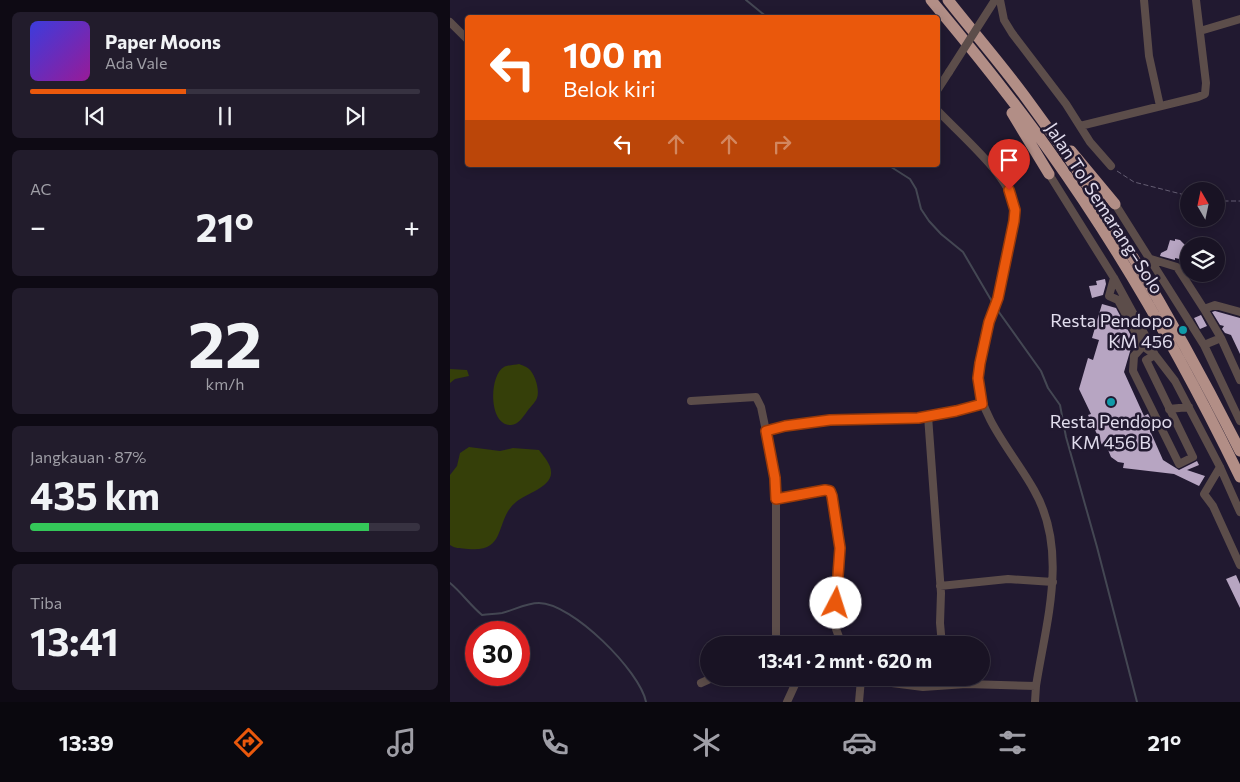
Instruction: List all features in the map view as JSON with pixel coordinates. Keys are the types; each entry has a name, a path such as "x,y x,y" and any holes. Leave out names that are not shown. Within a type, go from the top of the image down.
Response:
{"highway":[{"name":"Jalan Tol Semarang–Solo","path":"931,0 1050,152 1111,244 1156,316 1240,477"},
{"name":"Jalan Tol Semarang–Solo","path":"948,0 1026,98 1104,209 1165,308 1201,372 1240,452"},
{"path":"984,66 1049,174"},
{"path":"1026,98 1115,204"}],"street":[{"path":"940,85 995,0"},
{"path":"1000,0 1004,20 1012,33 1066,104 1090,142 1111,166"},
{"path":"1144,0 1149,56 1160,106"},
{"path":"1080,126 1205,94 1206,83 1196,0"},
{"path":"1200,31 1240,19"},
{"path":"450,22 465,37"},
{"path":"940,113 973,146 1004,182 1015,210 998,298 989,322 978,378 982,404 1016,463 1035,491 1051,535 1054,561 1053,582 1035,702"},
{"path":"1049,174 1114,278 1155,355 1175,381 1220,467 1240,512"},
{"path":"1115,204 1204,345 1240,421"},
{"path":"1151,259 1177,267 1220,338 1240,380"},
{"path":"1114,278 1109,296 1118,300 1143,346 1155,355"},
{"path":"1204,310 1215,305 1240,312"},
{"path":"1204,345 1220,338"},
{"path":"1143,346 1134,356 1133,371 1178,464 1193,457 1146,360 1155,355"},
{"path":"691,401 756,397 761,407 775,478 776,636"},
{"path":"766,431 785,426 830,420 918,418 982,404"},
{"path":"1169,409 1189,407"},
{"path":"928,416 942,636"},
{"path":"1220,467 1204,494 1213,506 1240,565"},
{"path":"776,499 825,490 830,491 840,548 835,610 836,629 839,636"},
{"path":"940,586 1008,579 1053,582"},
{"path":"990,685 1036,686"},
{"path":"787,702 794,686"},
{"path":"859,702 860,686"},
{"path":"915,686 929,686"}],"path":[{"path":"1111,166 1124,177 1134,182 1180,194"},
{"path":"1225,201 1240,201"}],"green space":[{"path":"519,364 531,371 536,382 538,395 522,419 511,425 503,423 498,417 493,399 494,389 499,372 504,367"},
{"path":"450,369 467,370 469,376 455,379 450,383"},
{"path":"469,447 500,451 513,448 539,450 551,471 550,479 547,483 520,499 509,509 495,541 481,549 459,548 450,545 450,475 457,466 460,453"}],"building":[{"path":"1175,239 1180,240 1180,259 1175,258 1175,260 1160,256 1161,253 1167,250 1170,240 1175,241"},
{"path":"1105,279 1106,284 1103,295 1092,298 1089,286 1097,285 1096,281"},
{"name":"Resta Pendopo KM 456 B","path":"1102,304 1116,308 1136,345 1131,348 1124,372 1144,416 1148,414 1152,422 1147,424 1163,460 1179,470 1197,461 1199,465 1187,470 1205,476 1199,486 1174,474 1123,468 1124,463 1118,462 1111,457 1106,445 1103,447 1088,415 1091,414 1079,389 1088,358 1093,360 1099,340 1092,338"},
{"path":"1215,311 1240,318 1240,354 1231,335 1225,333 1222,329 1224,326 1220,325 1212,312"},
{"path":"1201,315 1207,326 1200,329 1194,318"},
{"path":"1157,335 1163,346 1158,348 1152,337"},
{"path":"1236,575 1240,584 1240,608 1226,579"}],"waterway":[{"path":"746,0 764,15"},
{"path":"891,167 910,179 916,189 921,209 941,234 963,252 994,305"},
{"path":"996,308 1041,371 1048,388 1060,405 1066,437 1137,702"},
{"path":"450,583 482,615 502,613 534,603 553,606 569,614 586,626 618,657 641,689 646,702"}],"place":[{"name":"Resta Pendopo KM 456","path":"1183,330"},
{"name":"Resta Pendopo KM 456 B","path":"1111,402"}],"route":[{"path":"836,603 840,548 830,491 825,490 776,499 775,478 766,431 785,426 830,420 918,418 982,404 978,378 980,363 989,322 998,298 1014,221 1015,210 1009,190"}]}
